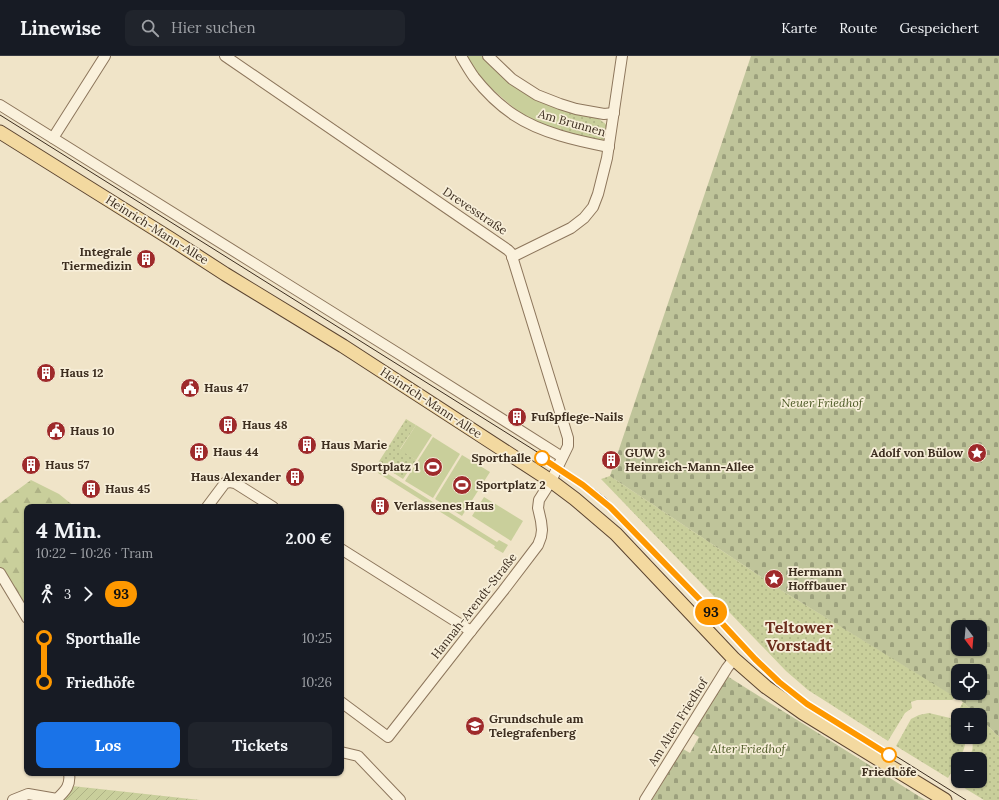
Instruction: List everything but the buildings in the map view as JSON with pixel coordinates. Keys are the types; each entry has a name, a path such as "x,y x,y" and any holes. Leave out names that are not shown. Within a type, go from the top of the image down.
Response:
{"main road":[{"name":"Heinrich-Mann-Allee","path":"0,132 383,372 551,481 575,499 616,534 734,659 766,687 802,713 945,800"}],"street":[{"path":"53,138 105,56"},
{"name":"Drevesstraße","path":"225,56 511,253 568,438 568,446 551,481"},
{"name":"Am Brunnen","path":"461,56 474,77 498,103 514,115 529,123 558,134 609,147"},
{"name":"Am Brunnen","path":"488,56 512,80 537,95 576,109 604,114 614,113"},
{"path":"512,257 571,228 584,218 592,207 598,194 609,147 622,56"},
{"name":"Heinrich-Mann-Allee","path":"0,105 562,457"},
{"name":"Hannah-Arendt-Straße","path":"344,704 388,737 538,546 542,530 538,508 539,500 551,481"},
{"path":"209,504 225,483 230,482 268,504"},
{"path":"344,551 471,631"},
{"path":"0,573 24,613"},
{"name":"Am Alten Friedhof","path":"645,800 734,659"},
{"path":"344,753 358,756 400,800"},
{"path":"13,800 28,794 57,799 68,788 70,776"}],"green space":[{"path":"464,56 482,56 490,65 566,109 559,133 528,120 477,76"},
{"name":"Neuer Friedhof","path":"751,56 999,56 999,737 987,725 987,708 969,708 960,700 987,700 987,664 951,664 951,695 781,590 610,476"},
{"path":"566,109 599,119 607,125 607,135 605,139 602,142 559,133"},
{"path":"406,419 416,425 400,449 416,460 403,479 378,463"},
{"path":"416,425 432,435 416,460 400,450"},
{"name":"Sportplatz 1","path":"433,437 460,454 433,498 405,481"},
{"name":"Sportplatz 2","path":"462,455 490,472 462,516 435,499"},
{"path":"380,469 497,542 499,540 508,545 503,553 494,548 495,546 378,473"},
{"path":"610,476 781,590 951,694 951,700 917,700 911,702 912,708 905,713 888,741 808,690 786,671 601,479"},
{"path":"31,480 59,494 71,504 24,504 24,610 0,572 0,503"},
{"path":"484,497 523,521 511,541 472,516"},
{"name":"Alter Friedhof","path":"727,676 925,800 652,800 683,749 690,753 699,737 692,733"},
{"path":"963,702 969,708 960,708"},
{"path":"929,713 950,718 951,744 965,744 962,752 951,752 951,773 948,778 896,746 911,719 919,715"},
{"path":"987,725 999,737 999,800 984,800 964,788 987,788 987,752 971,752 972,744 987,744"},
{"path":"72,786 200,800 62,800"}],"tram line":[{"path":"0,115 585,482 608,500 626,518 757,656 782,680 808,701 966,800"},
{"name":"93","path":"542,458 583,485 624,520 755,659 779,682 807,704 889,755"}],"place":[{"name":"Integrale Tiermedizin","path":"146,259"},
{"name":"Haus 12","path":"46,373"},
{"name":"Haus 47","path":"190,388"},
{"name":"Fußpflege-Nails","path":"517,417"},
{"name":"Haus 48","path":"228,425"},
{"name":"Haus 10","path":"56,431"},
{"name":"Haus Marie","path":"307,445"},
{"name":"Haus 44","path":"199,452"},
{"name":"Adolf von Bülow","path":"977,453"},
{"name":"Sporthalle","path":"542,458"},
{"name":"GUW 3 Heinreich-Mann-Allee","path":"611,460"},
{"name":"Haus 57","path":"31,465"},
{"name":"Sportplatz 1","path":"433,467"},
{"name":"Haus Alexander","path":"295,477"},
{"name":"Sportplatz 2","path":"462,485"},
{"name":"Haus 45","path":"91,489"},
{"name":"Verlassenes Haus","path":"380,506"},
{"name":"Hermann Hoffbauer","path":"774,579"},
{"name":"Grundschule am Telegrafenberg","path":"475,726"},
{"name":"Friedhöfe","path":"889,755"}],"district":[{"name":"Teltower Vorstadt","path":"799,636"}]}
